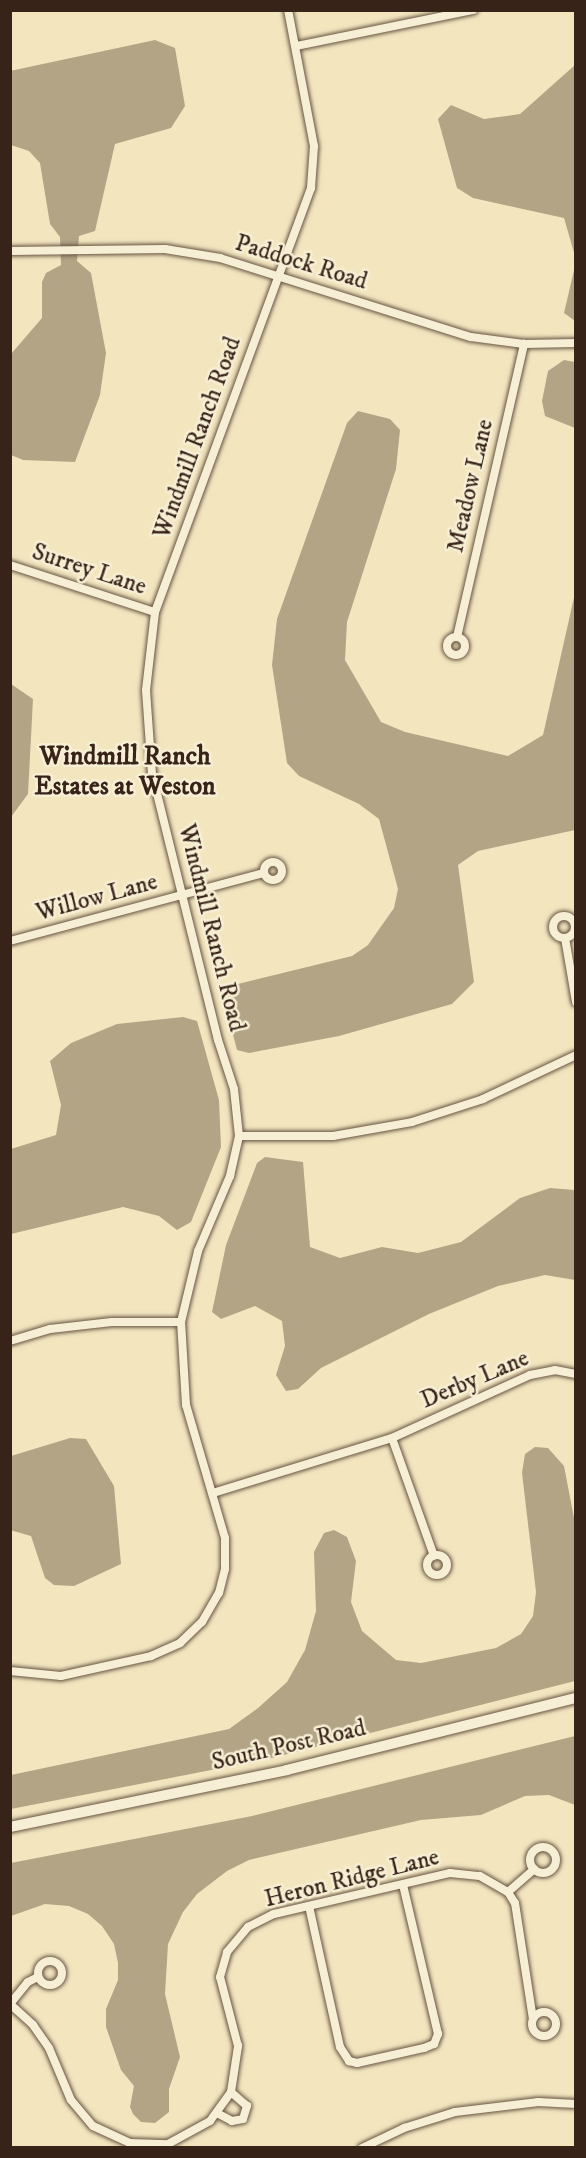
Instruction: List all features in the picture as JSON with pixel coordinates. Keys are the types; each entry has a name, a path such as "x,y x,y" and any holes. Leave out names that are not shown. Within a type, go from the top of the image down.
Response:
{"street":[{"name":"Windmill Ranch Road","path":"10,1671 62,1676 151,1656 180,1643 202,1622 219,1593 225,1569 225,1538 186,1405 181,1322 198,1251 230,1176 239,1136 234,1089 218,1040 152,774 146,690 155,612 311,188 314,164 296,46 288,10"},
{"path":"296,46 473,10"},
{"name":"Paddock Road","path":"10,251 165,249 220,258 471,337 524,344 576,343"},
{"name":"Meadow Lane","path":"458,637 524,344"},
{"name":"Surrey Lane","path":"10,565 155,612"},
{"name":"Willow Lane","path":"10,941 264,873"},
{"path":"565,938 576,1002"},
{"path":"239,1136 333,1136 412,1122 483,1099 576,1055"},
{"path":"10,1341 50,1329 112,1322 181,1322"},
{"name":"Derby Lane","path":"213,1493 392,1438 530,1375 555,1371 576,1374"},
{"path":"392,1438 434,1556"},
{"name":"South Post Road","path":"10,1827 287,1770 576,1698"},
{"path":"533,2019 519,1919 508,1892 534,1869"},
{"name":"Heron Ridge Lane","path":"11,2004 33,2025 49,2048 71,2100 93,2126 130,2143 169,2146 203,2126 217,2113 231,2092 238,2046 220,1977 227,1952 248,1927 274,1914 450,1873 480,1876 508,1892"},
{"path":"309,1906 340,2047 349,2061 357,2063 424,2048 434,2044 438,2034 403,1885"},
{"path":"11,2004 28,1982 38,1977"},
{"path":"217,2113 232,2121 243,2119 247,2106 231,2092"},
{"path":"362,2148 404,2128 455,2112 537,2102 576,2104"}],"shaded area":[{"path":"155,40 175,48 185,106 171,128 115,144 95,231 79,236 77,261 91,273 106,353 100,395 75,462 23,460 11,455 11,354 42,318 42,282 46,273 61,265 60,237 50,224 40,163 29,151 11,145 10,71"},
{"path":"575,65 575,256 564,218 473,198 457,188 438,119 451,105 484,119 520,114"},
{"path":"575,266 575,321 564,313"},
{"path":"564,360 575,362 575,428 545,416 542,401 548,371"},
{"path":"358,411 390,419 400,430 396,469 347,622 345,660 381,722 405,732 508,756 543,735 575,593 575,830 478,851 458,865 474,982 452,1004 339,1036 249,1053 237,1050 223,996 234,985 352,956 368,945 394,908 398,889 379,819 359,804 299,776 287,763 272,665 277,619 347,423"},
{"path":"11,684 33,699 28,794 11,817"},
{"path":"183,1017 197,1021 219,1100 221,1147 191,1222 177,1230 159,1216 123,1207 11,1234 11,1149 56,1135 61,1105 50,1061 71,1043 117,1024"},
{"path":"265,1157 303,1162 310,1247 340,1258 382,1247 418,1253 461,1242 520,1198 550,1188 575,1190 575,1280 545,1275 498,1286 429,1314 321,1368 298,1389 286,1391 276,1375 285,1346 282,1321 255,1306 221,1319 212,1312 226,1245 257,1163"},
{"path":"70,1438 86,1439 114,1486 121,1564 74,1586 54,1585 45,1578 31,1536 10,1530 11,1456"},
{"path":"535,1447 548,1448 564,1466 575,1523 575,1681 268,1759 11,1809 11,1775 229,1729 258,1708 287,1682 305,1650 316,1611 314,1552 324,1533 334,1530 347,1537 356,1561 351,1602 362,1631 396,1660 421,1663 496,1648 521,1634 533,1616 536,1592 522,1473 525,1454"},
{"path":"575,1736 575,1805 549,1795 525,1796 481,1815 421,1820 249,1860 227,1871 197,1894 183,1912 168,1944 165,1994 180,2057 169,2089 169,2112 155,2123 141,2122 133,2114 130,2107 134,2086 121,2070 106,2027 106,2009 118,1980 118,1963 114,1944 102,1926 88,1914 69,1906 45,1904 11,1916 11,1863 252,1816"}],"district":[{"name":"Windmill Ranch Estates at Weston","path":"125,772"}]}
